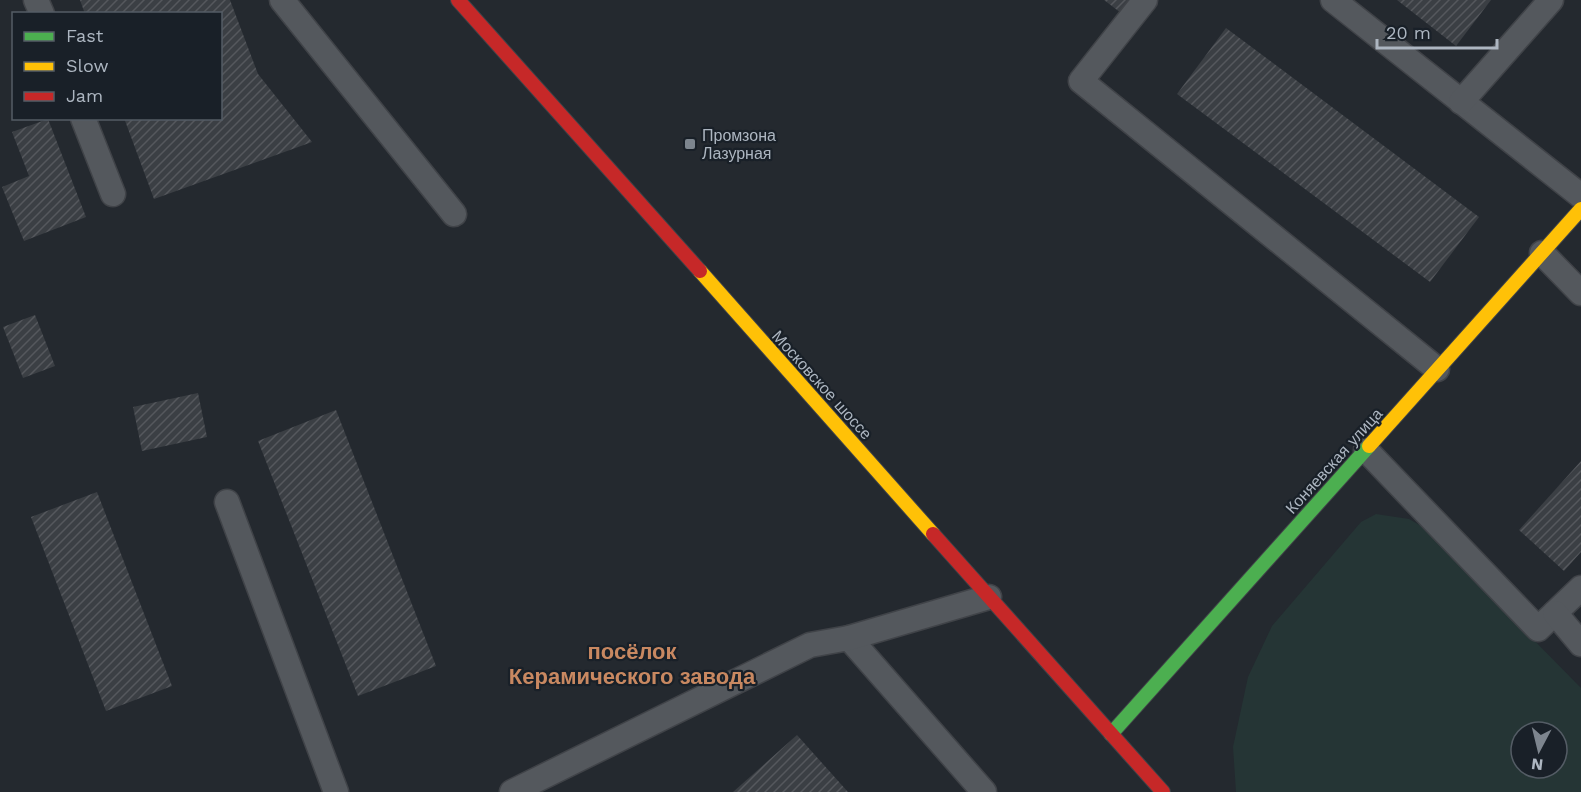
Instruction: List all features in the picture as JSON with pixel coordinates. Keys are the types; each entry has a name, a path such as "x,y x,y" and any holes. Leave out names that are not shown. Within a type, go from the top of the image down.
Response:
{"main road":[{"name":"Московское шоссе","path":"458,0 1163,792"},
{"name":"Коняевская улица","path":"1111,734 1581,209"}],"lane":[{"path":"282,0 454,214"},
{"path":"1145,0 1081,81 1437,369"},
{"path":"1333,0 1581,196"},
{"path":"1461,102 1551,0"},
{"path":"84,120 113,194"},
{"path":"1542,253 1581,293"},
{"path":"1366,450 1538,629 1581,588"},
{"path":"227,502 336,792"},
{"path":"512,792 810,645 849,638 989,597"},
{"path":"1555,613 1581,644"},
{"path":"849,638 984,792"}],"shaded area":[{"path":"1376,514 1409,519 1423,527 1581,688 1581,792 1236,792 1233,747 1248,677 1272,626 1361,522"}],"building":[{"path":"80,0 230,0 258,74 312,142 154,199 125,120 222,120 222,12 84,12"},
{"path":"1104,0 1131,0 1121,13"},
{"path":"1397,0 1491,0 1456,46"},
{"path":"1226,28 1479,217 1430,282 1177,94"},
{"path":"48,120 86,217 24,241 2,187 29,176 12,132"},
{"path":"35,315 55,366 23,378 3,327"},
{"path":"198,393 207,437 142,451 133,407"},
{"path":"336,410 436,666 358,696 258,441"},
{"path":"1581,461 1581,552 1564,571 1519,530"},
{"path":"97,492 172,686 106,711 31,517"},
{"path":"797,735 848,792 733,792"}],"traffic: fast":[{"path":"1111,734 1369,446"}],"traffic: slow":[{"path":"1369,446 1581,209"},
{"path":"700,271 933,534"}],"traffic: jam":[{"path":"458,0 700,271"},
{"path":"933,534 1163,792"}],"place":[{"name":"Промзона Лазурная","path":"690,144"}],"district":[{"name":"посёлок Керамического завода","path":"632,664"}]}
